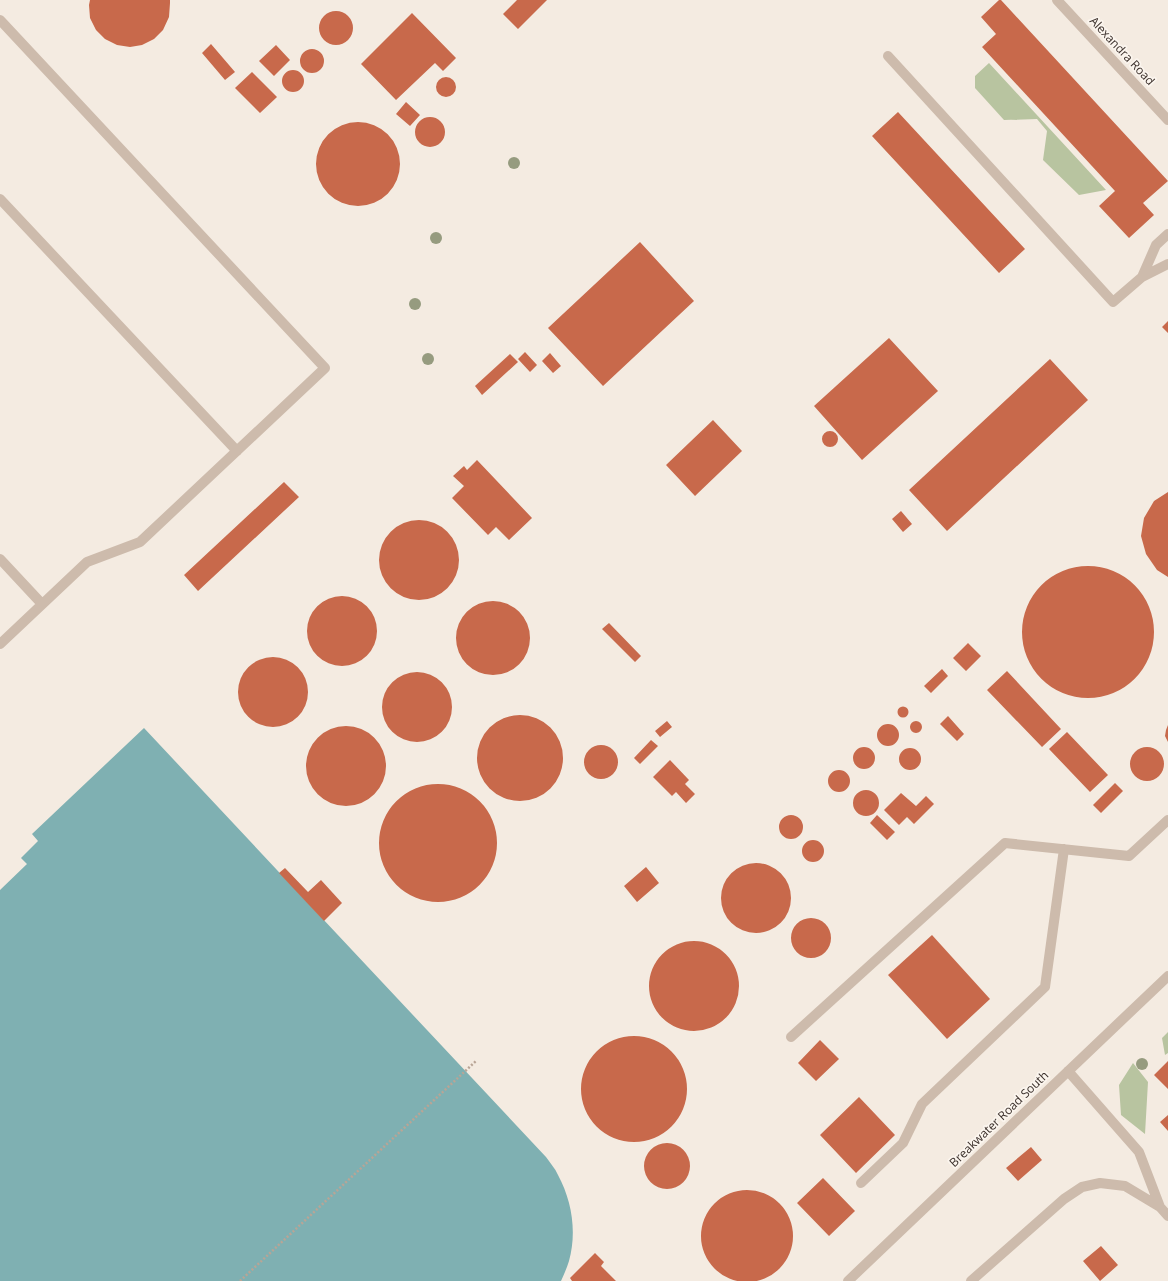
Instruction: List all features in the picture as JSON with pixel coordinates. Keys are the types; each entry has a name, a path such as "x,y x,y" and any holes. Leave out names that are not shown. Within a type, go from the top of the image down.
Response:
{"street":[{"name":"Alexandra Road","path":"1057,0 1168,120"},
{"path":"0,20 325,368 140,542 87,562 0,644"},
{"path":"888,56 1113,302 1142,277 1168,264"},
{"path":"0,199 237,451"},
{"path":"1142,277 1156,245 1168,234"},
{"path":"0,559 42,604"},
{"path":"791,1037 1005,844 1129,856 1168,820"},
{"path":"861,1182 903,1143 922,1104 1045,987 1064,850"},
{"name":"Breakwater Road South","path":"848,1281 1168,976"},
{"path":"1068,1071 1139,1152 1160,1207"},
{"path":"971,1281 1064,1199 1082,1187 1100,1182 1125,1186 1160,1207 1168,1216"}],"path":[{"path":"240,1281 476,1061"}],"green space":[{"path":"989,63 1106,190 1079,195 1043,160 1047,131 1037,119 1004,120 975,88 975,76"},
{"path":"1168,1032 1168,1053 1165,1055 1162,1038"},
{"path":"1133,1063 1148,1082 1145,1134 1121,1115 1119,1085"}],"water":[{"path":"144,728 546,1157 563,1185 572,1217 573,1239 568,1264 561,1281 0,1281 0,890 27,864 21,858 38,841 32,834"}],"building":[{"path":"90,0 170,0 169,17 163,30 154,39 142,45 130,47 117,45 105,39 96,30 90,18"},
{"path":"517,0 547,0 518,29 503,14"},
{"path":"999,0 1001,0 1168,181 1143,203 1154,215 1129,238 1099,206 1115,191 982,47 996,34 981,17"},
{"path":"336,11 342,12 348,16 352,22 352,34 348,40 342,44 336,45 330,44 324,40 320,34 319,28 320,22 324,16 330,12"},
{"path":"412,13 456,58 443,71 435,63 396,100 361,64"},
{"path":"211,44 235,72 225,80 202,53"},
{"path":"276,45 290,60 274,76 259,61"},
{"path":"312,49 321,52 324,61 321,70 312,73 303,70 300,61 303,52"},
{"path":"293,70 301,73 304,81 301,89 293,92 285,89 282,81 285,73"},
{"path":"252,72 277,97 260,113 235,88"},
{"path":"446,77 453,80 456,87 453,94 446,97 439,94 436,87 439,80"},
{"path":"406,102 420,115 410,126 396,114"},
{"path":"898,112 1025,249 999,273 872,136"},
{"path":"430,117 440,122 445,132 440,142 430,147 420,142 415,132 420,122"},
{"path":"358,122 374,125 388,134 397,148 400,164 397,180 388,194 374,203 358,206 342,203 328,194 319,180 316,164 319,148 328,134 342,125"},
{"path":"640,242 694,301 603,386 548,328"},
{"path":"1168,321 1168,333 1162,327"},
{"path":"889,338 938,391 862,460 814,406"},
{"path":"525,352 537,365 530,372 518,359"},
{"path":"550,353 561,366 553,373 542,361"},
{"path":"510,354 518,362 482,395 475,386"},
{"path":"1050,359 1088,400 947,531 909,490"},
{"path":"713,420 742,451 695,496 666,465"},
{"path":"830,431 837,436 838,439 833,446 830,447 823,442 822,439 827,432"},
{"path":"477,460 532,518 509,540 496,527 488,535 452,498 464,486 453,476 464,466 467,470"},
{"path":"284,482 299,497 198,591 184,575"},
{"path":"1168,492 1168,577 1157,570 1146,554 1141,536 1144,518 1154,501"},
{"path":"901,511 912,524 903,532 892,519"},
{"path":"419,520 434,523 447,532 456,545 459,560 456,575 447,588 434,597 419,600 404,597 391,588 382,575 379,560 382,545 391,532 404,523"},
{"path":"1094,566 1113,571 1125,577 1135,585 1143,595 1149,607 1153,619 1153,645 1149,657 1143,669 1135,679 1125,687 1113,693 1101,697 1082,698 1063,693 1051,687 1041,679 1033,669 1027,657 1023,645 1022,626 1027,607 1033,595 1041,585 1051,577 1063,571 1075,567"},
{"path":"335,596 349,596 362,602 371,611 375,617 377,631 375,645 367,656 356,664 349,666 335,666 328,664 317,656 309,645 307,638 307,624 309,617 317,606 328,598"},
{"path":"493,601 514,607 524,617 530,638 524,659 514,669 493,675 472,669 462,659 456,638 462,617 472,607"},
{"path":"609,623 641,656 635,662 602,629"},
{"path":"968,643 981,656 966,671 953,658"},
{"path":"266,657 280,657 293,663 302,672 306,678 308,692 306,706 298,717 287,725 280,727 266,727 259,725 248,717 240,706 238,699 238,685 240,678 248,667 259,659"},
{"path":"942,669 948,676 931,693 924,686"},
{"path":"1007,671 1061,729 1042,747 987,690"},
{"path":"410,672 424,672 437,678 446,687 450,693 452,707 450,721 442,732 431,740 424,742 410,742 403,740 392,732 384,721 382,714 382,700 384,693 392,682 403,674"},
{"path":"903,706 907,708 909,712 907,716 903,718 899,716 897,712 899,708"},
{"path":"520,715 536,719 550,728 559,742 563,758 559,774 550,788 536,797 520,801 504,797 490,788 481,774 477,758 481,742 490,728 504,719"},
{"path":"948,716 964,734 957,741 940,724"},
{"path":"667,721 672,727 660,737 655,731"},
{"path":"914,721 918,721 922,727 918,733 914,733 910,729 910,725"},
{"path":"888,724 896,727 899,735 896,743 888,746 880,743 877,735 880,727"},
{"path":"1168,725 1168,742 1165,736"},
{"path":"346,726 361,729 374,738 383,751 386,766 383,781 374,794 361,803 346,806 331,803 318,794 309,781 306,766 309,751 318,738 331,729"},
{"path":"1067,732 1108,775 1090,792 1049,749"},
{"path":"651,740 658,746 640,764 634,758"},
{"path":"598,745 604,745 608,746 615,752 618,762 617,769 611,776 604,779 598,779 594,778 587,772 584,765 584,759 585,755 591,748"},
{"path":"860,747 868,747 875,754 875,762 868,769 860,769 853,762 853,754"},
{"path":"1144,747 1150,747 1154,748 1161,754 1164,764 1163,771 1157,778 1150,781 1144,781 1140,780 1133,774 1130,767 1130,761 1131,757 1137,750"},
{"path":"906,748 914,748 921,755 921,763 914,770 906,770 899,763 899,755"},
{"path":"670,760 689,780 685,784 695,794 686,803 676,792 672,796 653,777"},
{"path":"839,770 847,773 850,781 847,789 839,792 831,789 828,781 831,773"},
{"path":"1115,783 1123,791 1101,813 1093,805"},
{"path":"438,784 449,785 460,789 471,794 480,801 487,810 492,821 496,832 496,854 492,865 487,876 480,885 471,892 460,897 449,901 438,902 427,901 416,897 405,892 396,885 389,876 384,865 380,854 379,843 380,832 384,821 389,810 396,801 405,794 416,789 427,785"},
{"path":"866,790 875,794 879,803 875,812 866,816 857,812 853,803 857,794"},
{"path":"901,793 916,806 926,796 934,804 914,824 907,817 899,825 884,810"},
{"path":"791,815 800,818 803,827 800,836 791,839 782,836 779,827 782,818"},
{"path":"877,815 895,832 887,840 870,823"},
{"path":"813,840 821,843 824,851 821,859 813,862 805,859 802,851 805,843"},
{"path":"749,863 763,863 776,869 785,878 789,884 791,898 789,912 781,923 770,931 763,933 749,933 742,931 731,923 723,912 721,905 721,891 723,884 731,873 742,865"},
{"path":"646,867 659,883 637,902 624,886"},
{"path":"285,868 308,892 321,880 342,903 324,921 279,873"},
{"path":"815,918 822,921 828,927 831,938 830,946 822,955 815,958 807,958 800,955 792,946 791,934 794,927 803,919"},
{"path":"932,935 990,999 947,1039 888,975"},
{"path":"694,941 711,944 726,954 736,969 739,986 736,1003 726,1018 711,1028 694,1031 677,1028 662,1018 652,1003 649,986 652,969 662,954 677,944"},
{"path":"634,1036 654,1040 671,1052 683,1069 687,1089 683,1109 671,1126 654,1138 634,1142 614,1138 597,1126 585,1109 581,1089 585,1069 597,1052 614,1040"},
{"path":"820,1040 839,1059 816,1081 798,1063"},
{"path":"1168,1061 1168,1089 1154,1075"},
{"path":"859,1097 895,1135 856,1173 820,1135"},
{"path":"1168,1115 1168,1131 1160,1122"},
{"path":"667,1143 680,1147 686,1153 690,1166 686,1179 680,1185 667,1189 654,1185 648,1179 644,1166 648,1153 654,1147"},
{"path":"1031,1147 1042,1160 1018,1181 1006,1168"},
{"path":"823,1178 855,1211 829,1236 797,1203"},
{"path":"738,1190 756,1190 773,1197 786,1210 793,1227 793,1245 786,1262 773,1275 756,1282 738,1282 721,1275 708,1262 701,1245 701,1227 708,1210 721,1197"},
{"path":"1101,1246 1118,1265 1100,1281 1083,1261"},
{"path":"595,1253 604,1262 601,1266 616,1281 572,1281 570,1278"}]}
